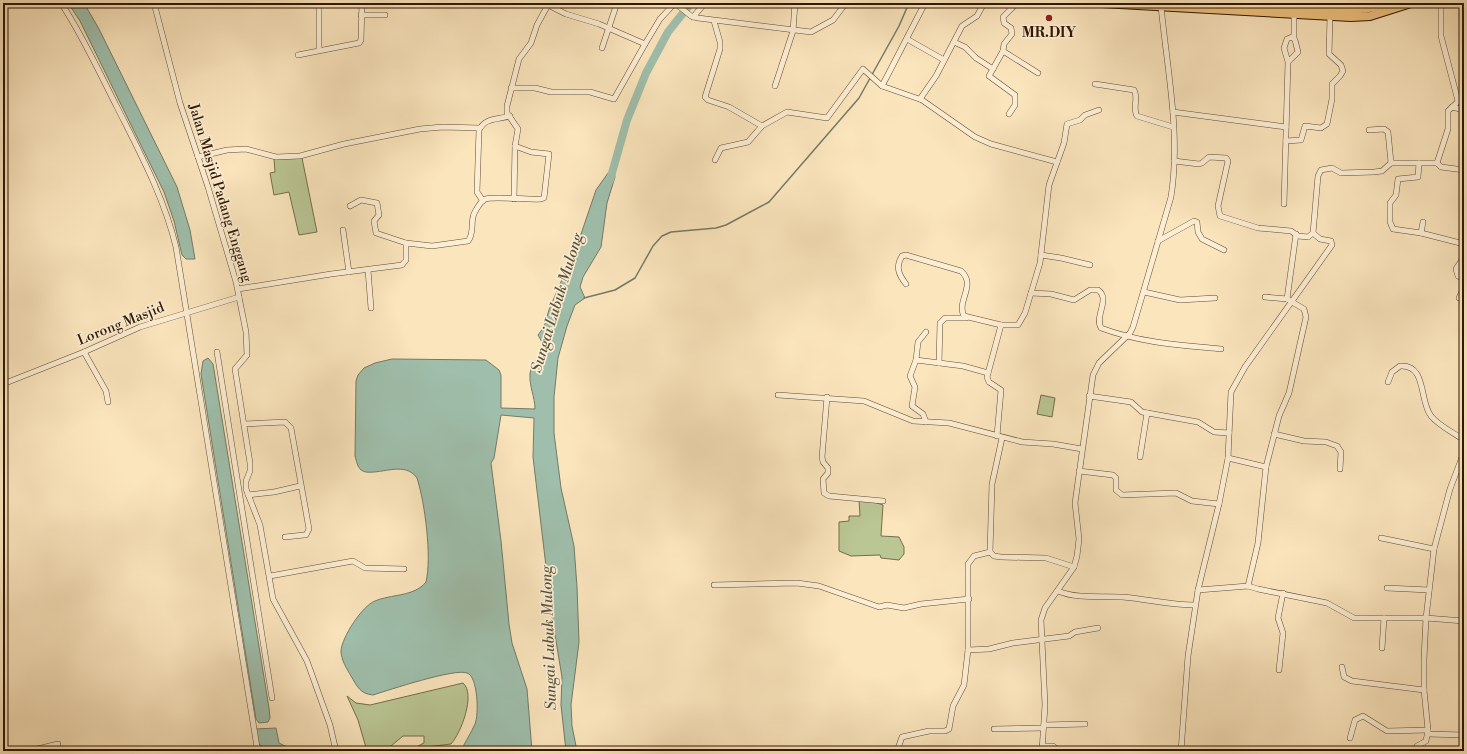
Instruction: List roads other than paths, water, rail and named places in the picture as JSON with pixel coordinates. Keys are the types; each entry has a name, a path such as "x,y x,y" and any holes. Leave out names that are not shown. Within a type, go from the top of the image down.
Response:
{"main road":[{"path":"1102,3 1294,14 1333,10 1370,16 1411,3"},
{"path":"1230,3 1333,10 1363,10 1390,3"}],"street":[{"path":"61,3 81,35 157,190 169,221 176,247 185,312 257,747 265,751"},
{"name":"Jalan Masjid Padang Enggang","path":"154,3 174,82 219,221 238,289 248,347 247,355 235,369 250,468 246,481 248,495 260,525 274,603 307,661 330,725 336,751"},
{"path":"319,3 319,50"},
{"path":"298,55 359,43 361,40 362,3"},
{"path":"602,48 618,3"},
{"path":"692,17 705,3"},
{"path":"775,86 793,31 795,3"},
{"path":"511,88 535,88 551,92 590,92 612,100 660,19 676,4 692,17 793,31 811,32 833,20 846,3"},
{"path":"882,86 925,3"},
{"path":"920,100 932,84 962,26 976,16 984,3"},
{"path":"1009,114 1015,105 1015,95 989,78 989,74 1003,51 1004,44 1012,32 1011,28 1004,23 1003,17 1017,3"},
{"path":"1441,3 1441,37 1458,102"},
{"path":"514,199 515,146 518,129 507,113 507,106 519,59 531,43 537,25 549,4 566,14 608,28 645,44"},
{"path":"1059,751 1053,746 1042,748 1045,705 1041,639 1042,614 1074,567 1079,539 1075,503 1093,375 1099,363 1126,337 1133,327 1171,197 1174,161 1173,112 1161,6"},
{"path":"1286,141 1301,140 1305,126 1321,128 1327,124 1332,99 1332,84 1343,71 1341,65 1329,54 1333,10"},
{"path":"1288,62 1298,52 1294,38 1294,14"},
{"path":"361,15 385,15"},
{"path":"714,21 720,42 720,49 705,97 708,100 729,107 762,126"},
{"path":"907,38 944,60"},
{"path":"1284,204 1288,62 1285,52 1285,44 1289,38 1294,38"},
{"path":"954,42 965,47 976,58 993,69"},
{"path":"1003,51 1038,73"},
{"path":"715,160 721,148 748,142 762,126 788,112 827,118 863,69 882,86 920,100 952,119 967,132 991,144 1057,162"},
{"path":"1095,84 1132,89 1136,94 1135,112 1137,116 1173,127"},
{"path":"1437,163 1448,129 1448,111 1464,96"},
{"path":"1452,107 1464,110"},
{"path":"938,363 940,323 945,318 978,319 1001,325 1013,326 1021,323 1042,255 1049,185 1064,143 1067,124 1080,120 1085,115 1099,110"},
{"path":"1173,112 1286,127"},
{"path":"483,200 477,192 480,128 482,125 493,119 510,116"},
{"path":"198,157 227,150 246,149 276,157 300,156 344,144 420,129 443,127 480,128"},
{"path":"1368,130 1384,129 1388,132 1391,163"},
{"path":"350,206 361,200 378,203 379,215 374,220 376,233 406,243 432,246 468,240 472,235 474,214 483,200 491,198 541,200 544,198 549,154 531,152 515,146"},
{"path":"1174,161 1199,164 1209,157 1226,158 1228,161 1218,206 1220,216 1258,228 1291,231 1298,236 1308,237 1313,233 1318,176 1321,170 1332,168 1341,173 1374,172 1382,171 1391,163 1437,163 1441,167 1464,170"},
{"path":"1419,163 1418,177 1401,178 1397,181 1396,195 1390,203 1390,222 1393,229 1421,233 1464,244"},
{"path":"1158,241 1194,220 1197,222 1198,232 1202,239 1224,250"},
{"path":"1421,233 1423,222"},
{"path":"343,230 349,272"},
{"path":"1180,751 1188,656 1195,605 1219,504 1228,458 1229,399 1233,386 1289,300 1332,245 1332,241 1320,239 1313,233"},
{"path":"1289,300 1296,234"},
{"path":"238,289 404,264 406,260 406,243"},
{"path":"906,284 898,275 898,270 902,256 906,255 961,271 967,278 967,291 962,309 964,316 967,318"},
{"path":"1042,255 1090,265"},
{"path":"1464,257 1456,269 1458,276 1464,279"},
{"path":"368,270 371,308"},
{"path":"1459,298 1464,287"},
{"path":"1031,293 1051,294 1074,300 1090,290 1098,290 1103,296 1099,325 1101,328 1126,337 1152,342 1222,349"},
{"path":"1144,292 1180,300 1215,298"},
{"name":"Lorong Masjid","path":"3,384 84,352 124,333 185,312 239,297"},
{"path":"1248,586 1258,543 1266,467 1279,416 1289,393 1306,317 1304,308 1289,300 1265,297"},
{"path":"1001,325 988,372 989,382 1001,390 999,437 992,484 990,552 994,556 1000,557 1046,558 1074,567"},
{"path":"926,332 918,342 916,360 910,376 915,387 911,403 913,408 923,414 926,422"},
{"path":"84,352 106,391 108,402"},
{"path":"217,352 272,698"},
{"path":"916,360 988,372"},
{"path":"1388,382 1392,372 1400,366 1408,366 1415,371 1423,388 1425,407 1432,418 1464,440"},
{"path":"778,395 827,397 864,401 914,421 948,423 1027,443 1053,444 1082,449"},
{"path":"1089,396 1131,402 1142,412 1198,422 1214,432 1229,433"},
{"path":"827,397 822,456 823,462 828,468 828,474 823,479 824,493 829,496 883,501"},
{"path":"1140,457 1147,413"},
{"path":"244,424 285,422 290,425 309,529 308,533 304,536 285,537"},
{"path":"1274,434 1304,441 1326,442 1337,446 1341,452 1340,469"},
{"path":"1414,751 1417,746 1426,741 1428,732 1424,690 1426,618 1434,549 1450,489 1464,452"},
{"path":"1228,458 1266,467"},
{"path":"1079,471 1113,475 1116,478 1116,490 1122,494 1176,493 1192,501 1219,504"},
{"path":"248,495 274,492 300,486"},
{"path":"1381,538 1434,549"},
{"path":"897,751 902,737 929,731 946,731 948,729 953,706 964,685 968,650 968,564 974,556 990,552"},
{"path":"270,576 353,562 365,568 404,569"},
{"path":"714,585 797,583 819,586 879,607 887,605 904,608 921,604 969,599"},
{"path":"1198,590 1248,586 1334,605 1354,618 1426,618 1464,621"},
{"path":"1386,588 1429,590"},
{"path":"1058,591 1071,595 1122,597 1175,605 1195,605"},
{"path":"1280,670 1283,632 1278,618 1283,593"},
{"path":"1382,648 1384,618"},
{"path":"968,650 989,649 1013,643 1069,636 1076,632 1098,628"},
{"path":"1342,667 1344,677 1352,681 1424,690"},
{"path":"1350,738 1355,720 1363,716 1369,718 1387,731 1428,732 1464,736"},
{"path":"994,729 1085,724"},
{"path":"29,751 58,744"}],"water":[{"path":"68,3 84,3 99,29 177,187 190,230 195,259 186,259 182,255 174,221 164,192 80,21"},
{"path":"614,171 615,177 607,203 601,247 583,277 580,287 585,298 575,305 567,326 558,358 554,397 554,433 561,488 574,546 577,587 579,642 571,705 572,726 577,751 566,751 561,705 562,677 552,617 533,457 534,418 501,415 494,458 491,463 501,541 509,624 512,643 527,689 532,751 461,751 475,724 477,713 477,696 471,676 467,673 460,672 436,676 373,695 365,693 359,689 342,658 341,651 345,638 364,609 375,601 409,593 421,587 426,582 428,571 427,530 423,501 417,478 412,473 400,469 366,472 361,470 357,464 355,456 356,381 358,375 364,368 375,363 392,359 486,360 499,370 501,375 501,408 535,409 530,383 530,374 531,367 542,352 543,348 542,342 538,335 544,327 549,310 580,237 596,190 608,173"},
{"path":"208,358 213,364 269,708 270,718 268,722 259,723 256,719 201,374 203,361"},
{"path":"276,728 279,743 295,751 272,751 258,744 255,729"}],"waterway":[{"name":"Sungai Lubuk Mulong","path":"610,180 627,120 646,73 668,32 691,3"},
{"path":"584,298 615,290 635,278 653,246 662,236 671,232 716,228 726,225 769,202 859,98 899,26 909,3"}],"place":[{"name":"MR.DIY","path":"1049,18"}]}
